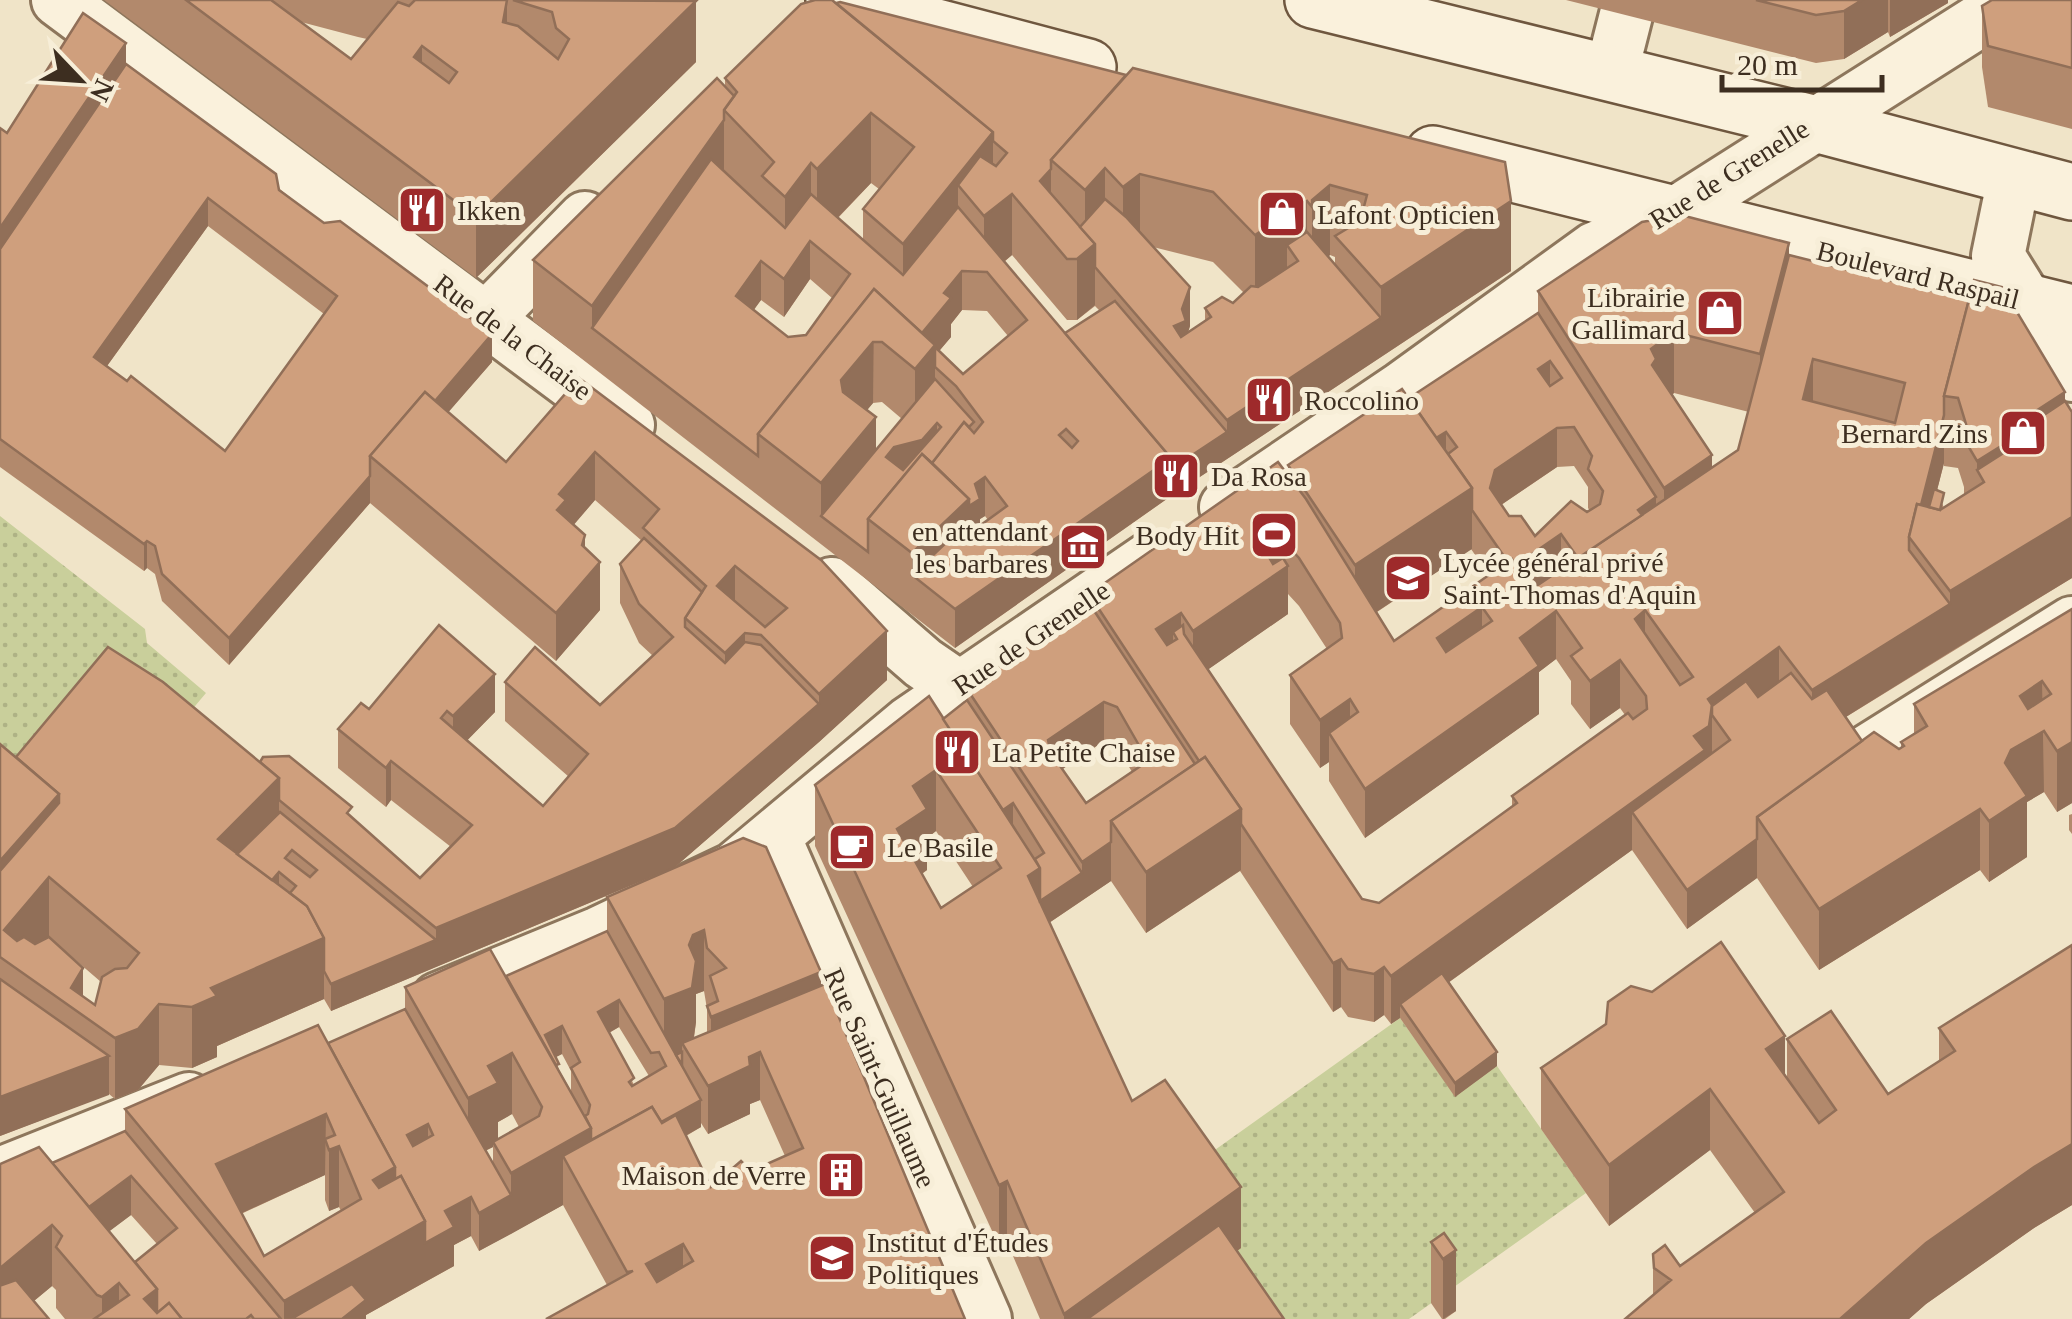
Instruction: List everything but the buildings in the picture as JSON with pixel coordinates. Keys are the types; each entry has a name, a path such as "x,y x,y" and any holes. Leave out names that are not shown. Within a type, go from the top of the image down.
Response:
{"main road":[{"path":"834,0 1134,79"},
{"path":"1312,0 1812,123 2072,192"},
{"name":"Boulevard Raspail","path":"1380,141 2050,307"}],"street":[{"name":"Rue de la Chaise","path":"58,0 488,317 673,460"},
{"name":"Rue de Grenelle","path":"389,1019 599,933 734,870 908,723 1402,388 1594,249 1674,215 1812,123 2012,0"},
{"path":"1611,74 1626,15"},
{"path":"2014,178 1998,256 2050,307 2072,376"},
{"path":"488,317 618,185"},
{"path":"796,555 922,663 958,687"},
{"path":"1863,754 2072,623"},
{"name":"Rue Saint-Guillaume","path":"774,837 986,1319"},
{"path":"0,1174 241,1078"}],"green space":[{"path":"0,516 145,629 147,643 206,693 164,743 0,800"},
{"path":"1400,1018 1455,1096 1497,1066 1586,1193 1409,1319 1257,1319 1205,1157"}],"place":[{"name":"Ikken","path":"422,210"},
{"name":"Lafont Opticien","path":"1282,214"},
{"name":"Librairie Gallimard","path":"1720,313"},
{"name":"Roccolino","path":"1269,400"},
{"name":"Bernard Zins","path":"2023,433"},
{"name":"Da Rosa","path":"1176,476"},
{"name":"Body Hit","path":"1274,535"},
{"name":"en attendant les barbares","path":"1083,547"},
{"name":"Lycée général privé Saint-Thomas d'Aquin","path":"1408,578"},
{"name":"La Petite Chaise","path":"957,752"},
{"name":"Le Basile","path":"852,847"},
{"name":"Maison de Verre","path":"841,1175"},
{"name":"Institut d'Études Politiques","path":"832,1258"}]}
